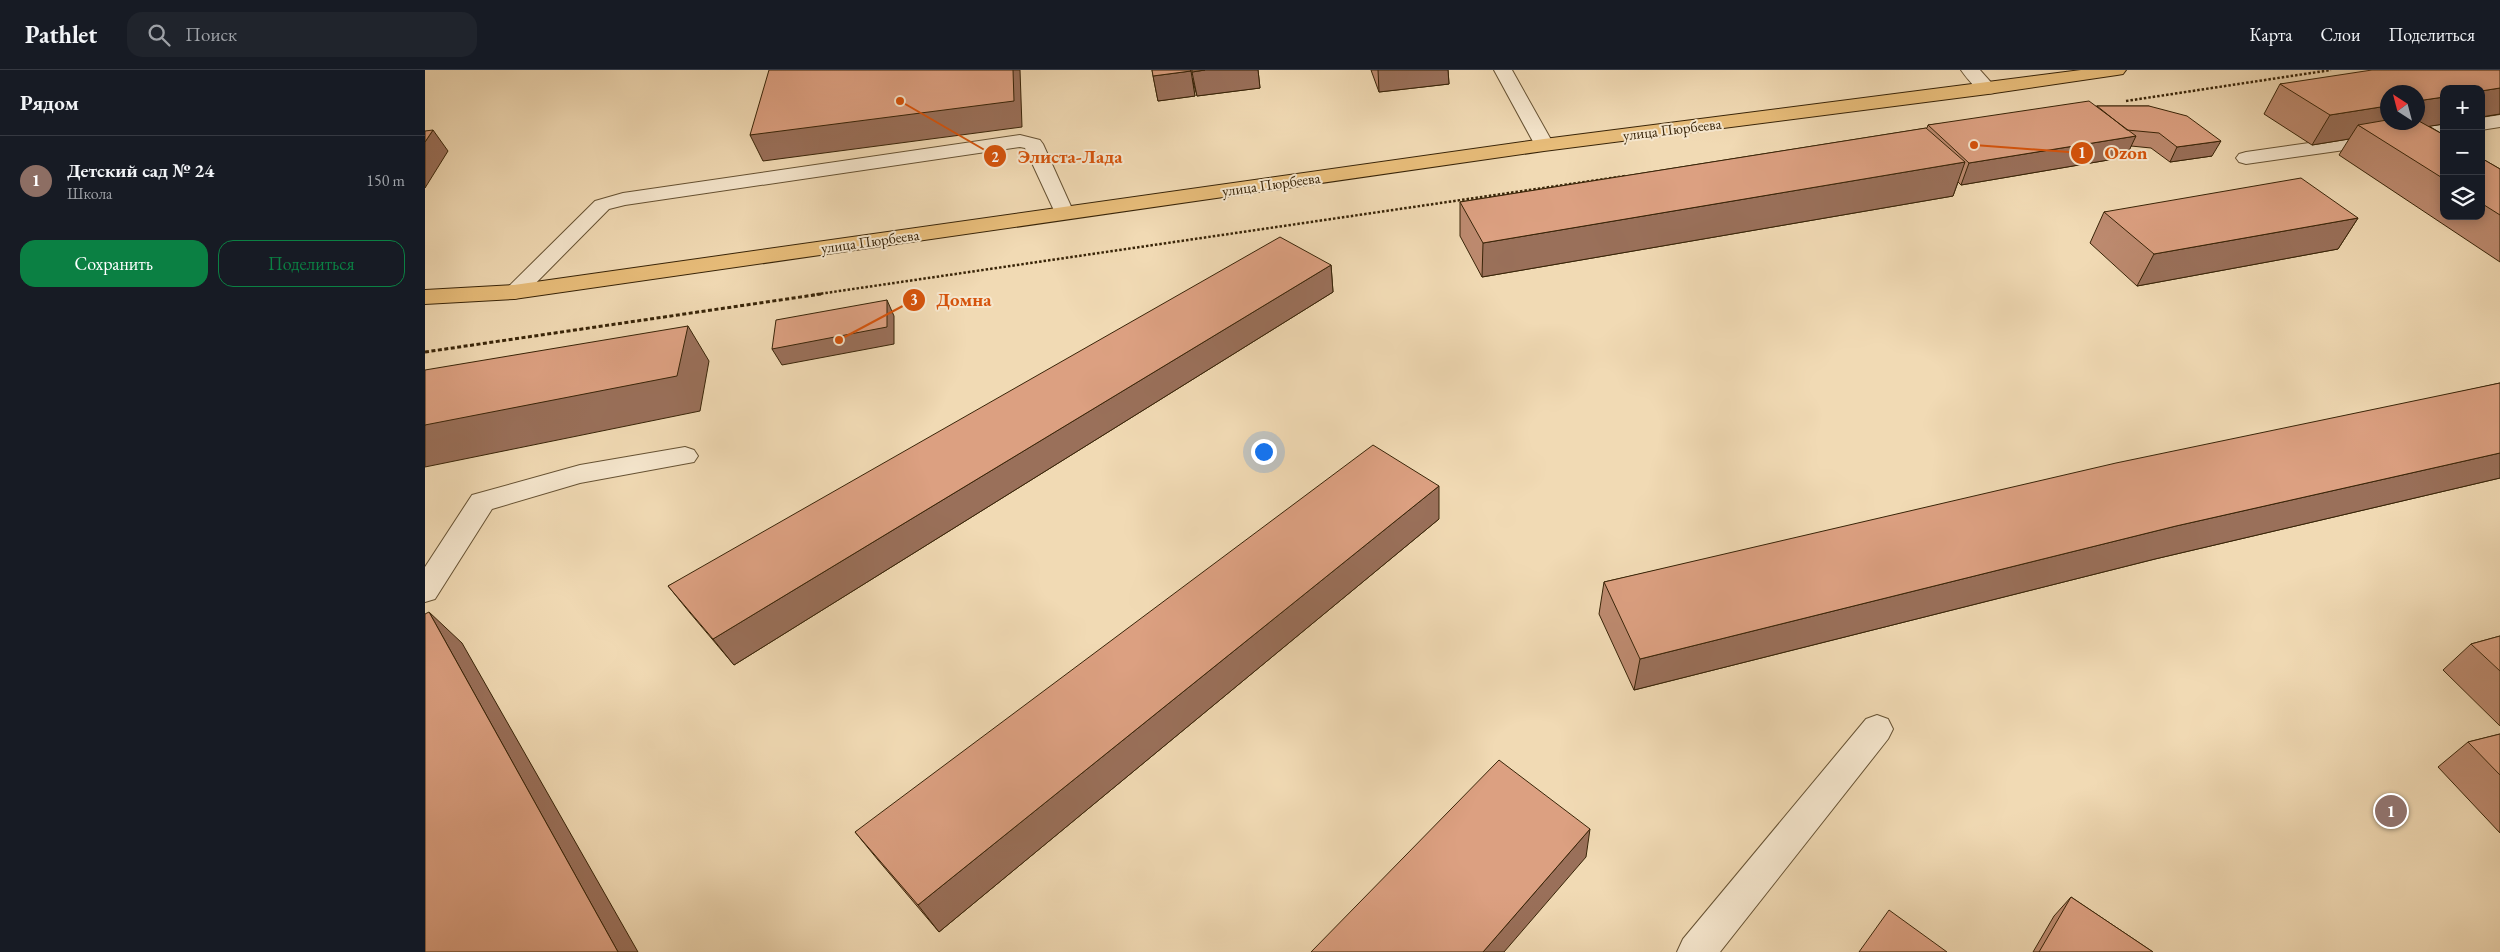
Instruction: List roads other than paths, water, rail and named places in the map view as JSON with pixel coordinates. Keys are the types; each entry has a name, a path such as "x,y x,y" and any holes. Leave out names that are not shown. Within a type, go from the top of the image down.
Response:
{"main road":[{"name":"улица Пюрбеева","path":"425,297 509,292 1544,145 1988,89 2117,70"},
{"path":"425,306 509,292"}],"street":[{"path":"1503,70 1544,145"},
{"path":"1970,70 1988,89"},
{"path":"2485,124 2500,122"},
{"path":"2246,158 2440,131"},
{"path":"2409,136 2430,148"},
{"path":"509,292 602,206 623,199 1020,141 1033,144 1064,213"},
{"path":"425,591 482,502 580,474 685,456"},
{"path":"1697,952 1877,729"}],"place":[{"name":"Элиста-Лада","path":"900,101"},
{"name":"Ozon","path":"1974,145"},
{"name":"Домна","path":"839,340"},
{"name":"Детский сад № 24","path":"2391,811"}]}
